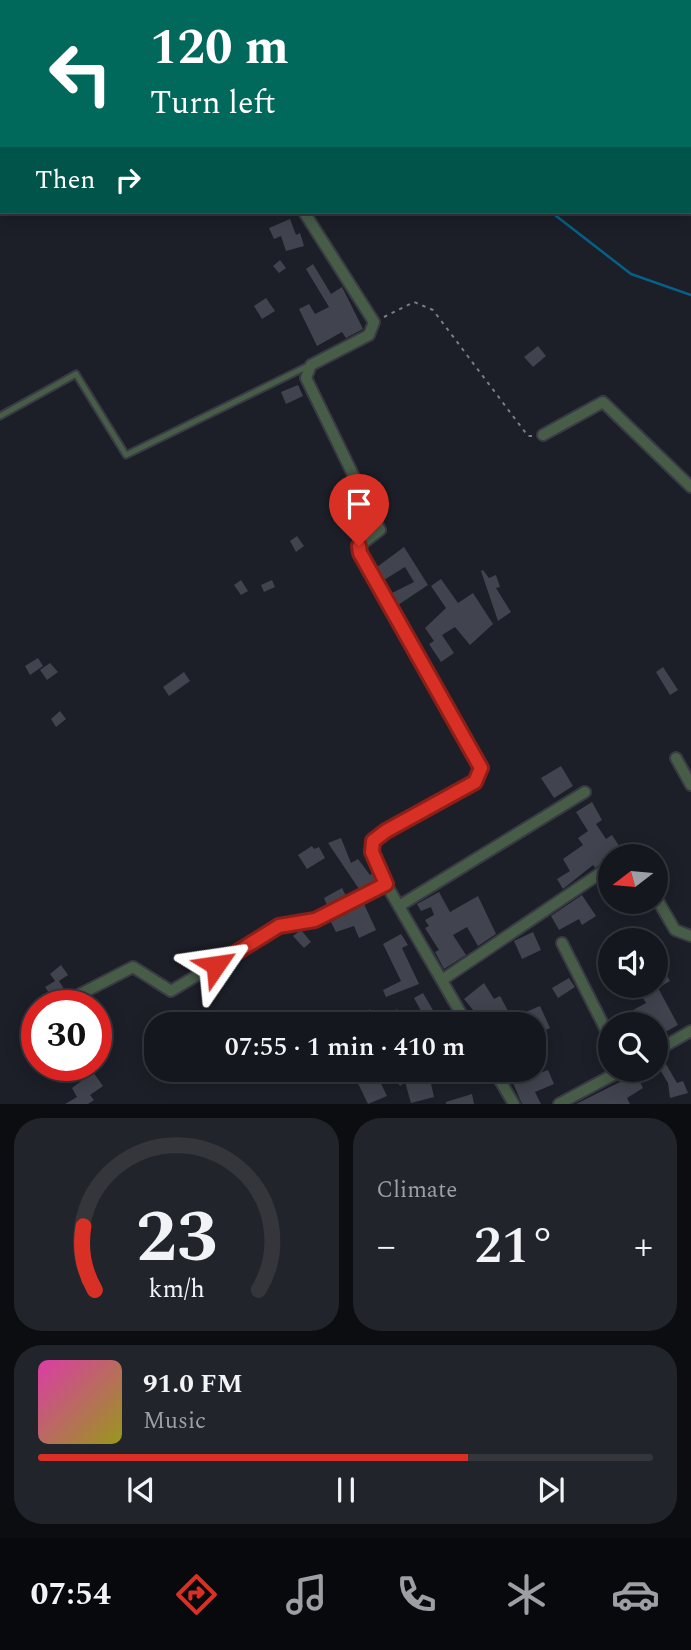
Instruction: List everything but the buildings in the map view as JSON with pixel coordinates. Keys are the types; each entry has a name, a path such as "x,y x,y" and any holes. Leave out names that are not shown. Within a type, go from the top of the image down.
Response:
{"street":[{"path":"305,214 374,322 369,335 311,365 306,378 380,530 359,546 360,553 481,768 475,782 386,831 373,841 372,852 386,884 460,1012"},
{"path":"543,435 603,402 691,487"},
{"path":"676,758 691,785"},
{"path":"399,906 586,792"},
{"path":"442,980 598,875"},
{"path":"88,990 133,967 171,990 279,926 315,920 386,884"},
{"path":"666,914 675,930 691,936"},
{"path":"562,943 598,1014"},
{"path":"668,1044 691,1031"},
{"path":"501,1082 514,1104"},
{"path":"559,1104 600,1082"}],"lane":[{"path":"0,416 76,374 126,455 311,365"}],"path":[{"path":"374,322 414,302 433,310 528,436 543,435"}],"waterway":[{"path":"554,214 631,274 691,295"}],"route":[{"path":"216,965 279,926 315,920 386,884 372,852 373,841 386,831 475,782 481,768 360,553 359,546"}]}
